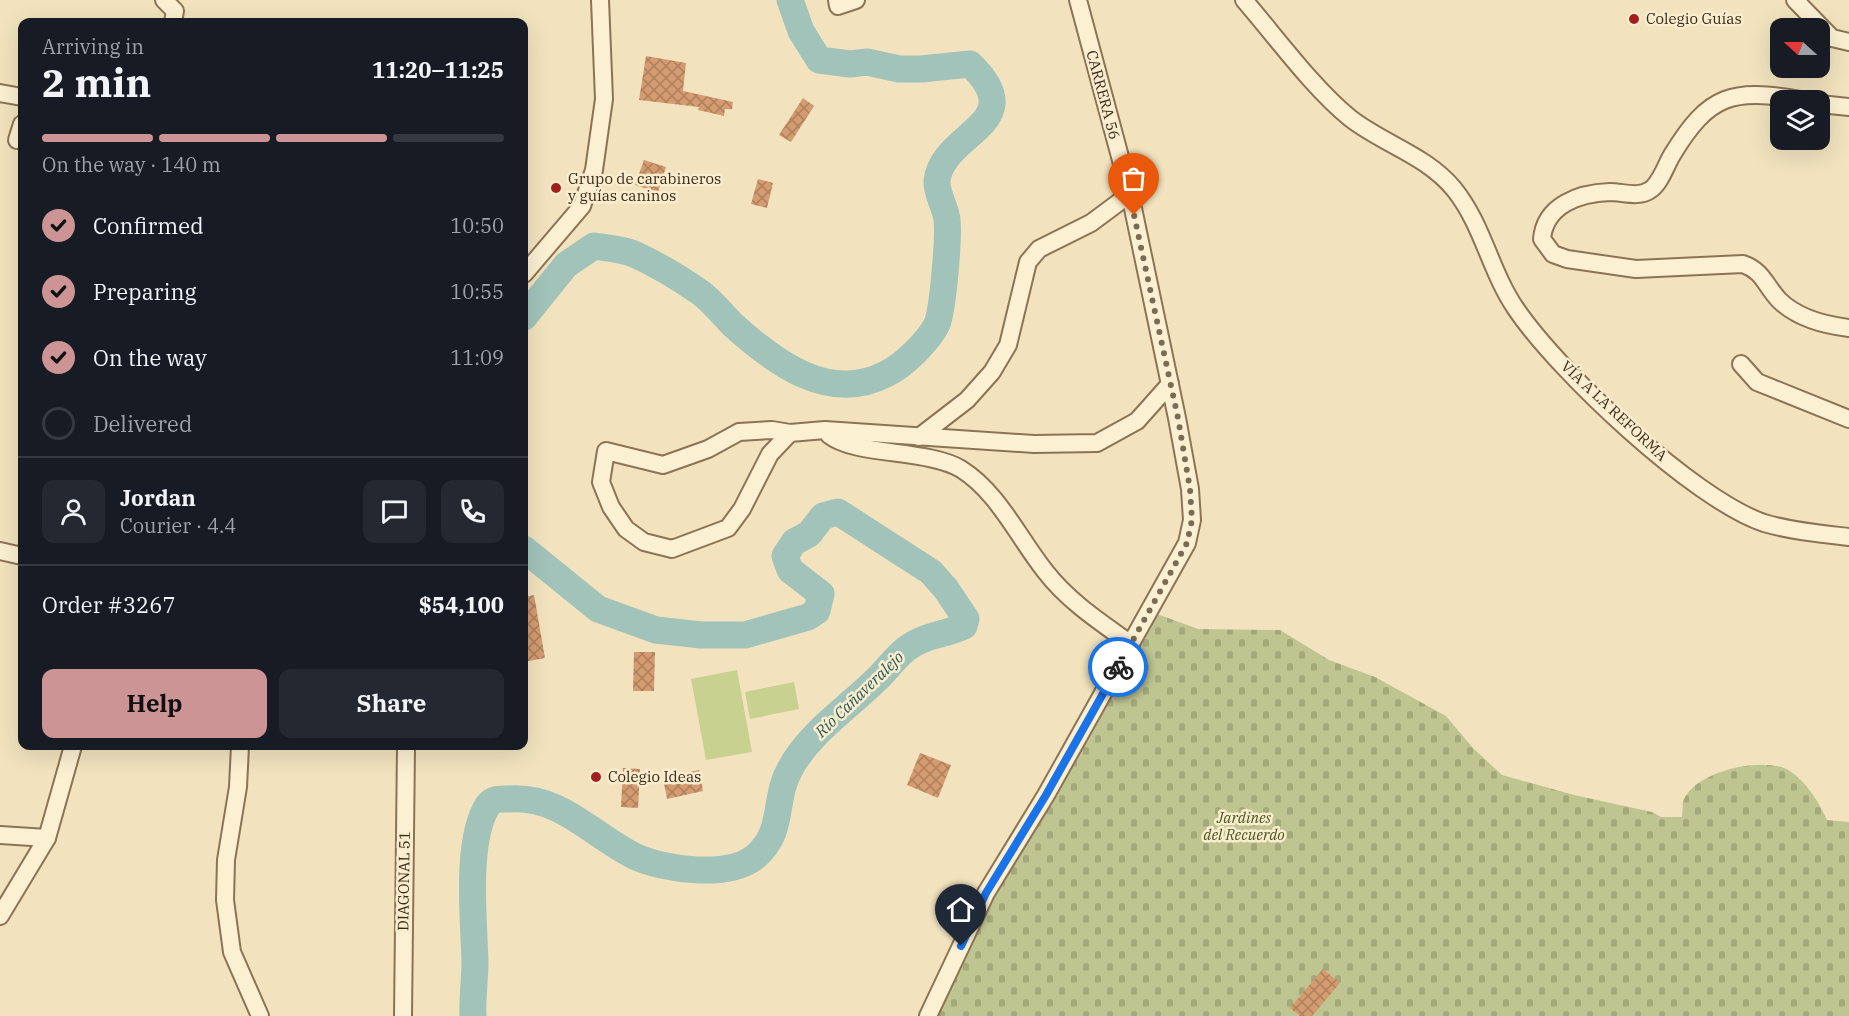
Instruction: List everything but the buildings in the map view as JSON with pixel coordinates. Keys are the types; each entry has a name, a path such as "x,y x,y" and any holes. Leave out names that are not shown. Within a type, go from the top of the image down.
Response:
{"street":[{"path":"164,0 175,11 174,18"},
{"path":"528,269 582,207 594,170 604,99 600,0"},
{"path":"838,3 856,0"},
{"name":"CARRERA 56","path":"928,1016 986,893 1046,795 1187,543 1192,520 1190,489 1130,194 1078,0"},
{"name":"VÍA A LA REFORMA","path":"1244,0 1333,102 1352,119 1417,156 1452,187 1472,213 1497,275 1516,309 1556,358 1606,408 1665,459 1725,504 1764,523 1849,537"},
{"path":"1795,0 1832,38 1849,42"},
{"path":"0,93 18,96"},
{"path":"1770,95 1730,95 1706,108 1673,153 1653,189 1643,194 1610,192 1581,196 1557,209 1544,223 1542,239 1553,254 1568,259 1636,269 1743,264 1756,269 1779,299 1795,314 1849,328"},
{"path":"1830,105 1849,106"},
{"path":"919,437 967,400 992,372 1008,345 1028,262 1039,249 1091,224 1130,194"},
{"path":"1741,364 1757,382 1849,419"},
{"path":"790,433 770,454 742,509 728,528 672,549 644,542 626,529 611,507 601,482 606,451 663,465 708,449 739,432 772,430 790,433 825,430 1034,444 1097,443 1137,421 1170,384"},
{"path":"825,430 831,438 934,460 959,468 976,481 992,499 1045,572 1079,606 1131,644"},
{"path":"0,551 18,555"},
{"path":"0,916 47,837 72,750"},
{"path":"240,750 238,787 226,860 225,900 232,952 260,1016"},
{"name":"DIAGONAL 51","path":"403,1016 406,750"},
{"path":"0,835 47,837"}],"green space":[{"name":"Jardines del Recuerdo","path":"1149,611 1198,629 1280,630 1329,660 1375,677 1446,716 1473,748 1502,775 1574,795 1652,812 1661,817 1682,817 1684,799 1691,789 1714,774 1744,766 1759,765 1773,765 1791,772 1810,790 1827,820 1849,822 1849,1016 928,1016"},
{"path":"737,670 752,752 706,760 691,679"},
{"path":"794,682 799,709 750,719 745,692"}],"waterway":[{"name":"Río Cañaveralejo","path":"528,312 566,265 594,246 629,252 668,272 714,304 749,339 784,365 823,381 844,384 865,382 886,374 907,359 928,338 939,316 946,256 947,220 937,181 942,164 989,114 992,101 987,84 970,64 899,69 867,62 850,64 819,60 801,31 790,0"},
{"name":"Río Cañaveralejo","path":"473,1016 474,859 481,820 492,801 527,799 544,803 575,818 634,856 662,865 713,870 744,863 756,856 771,836 785,780 798,756 808,744 906,649 927,638 964,626 966,619 946,589 931,572 838,512 823,516 809,534 794,542 785,556 790,570 821,594 817,611 808,617 745,635 701,635 656,630 598,609 528,552"}],"way so far":[{"path":"1118,667 1187,543 1192,520 1190,489 1178,418 1134,215"}],"place":[{"name":"Colegio Guías","path":"1634,19"},
{"name":"Grupo de carabineros y guías caninos","path":"556,188"},
{"name":"Colegio Ideas","path":"596,777"}],"route":[{"path":"961,946 986,893 1046,795 1118,667"}]}
